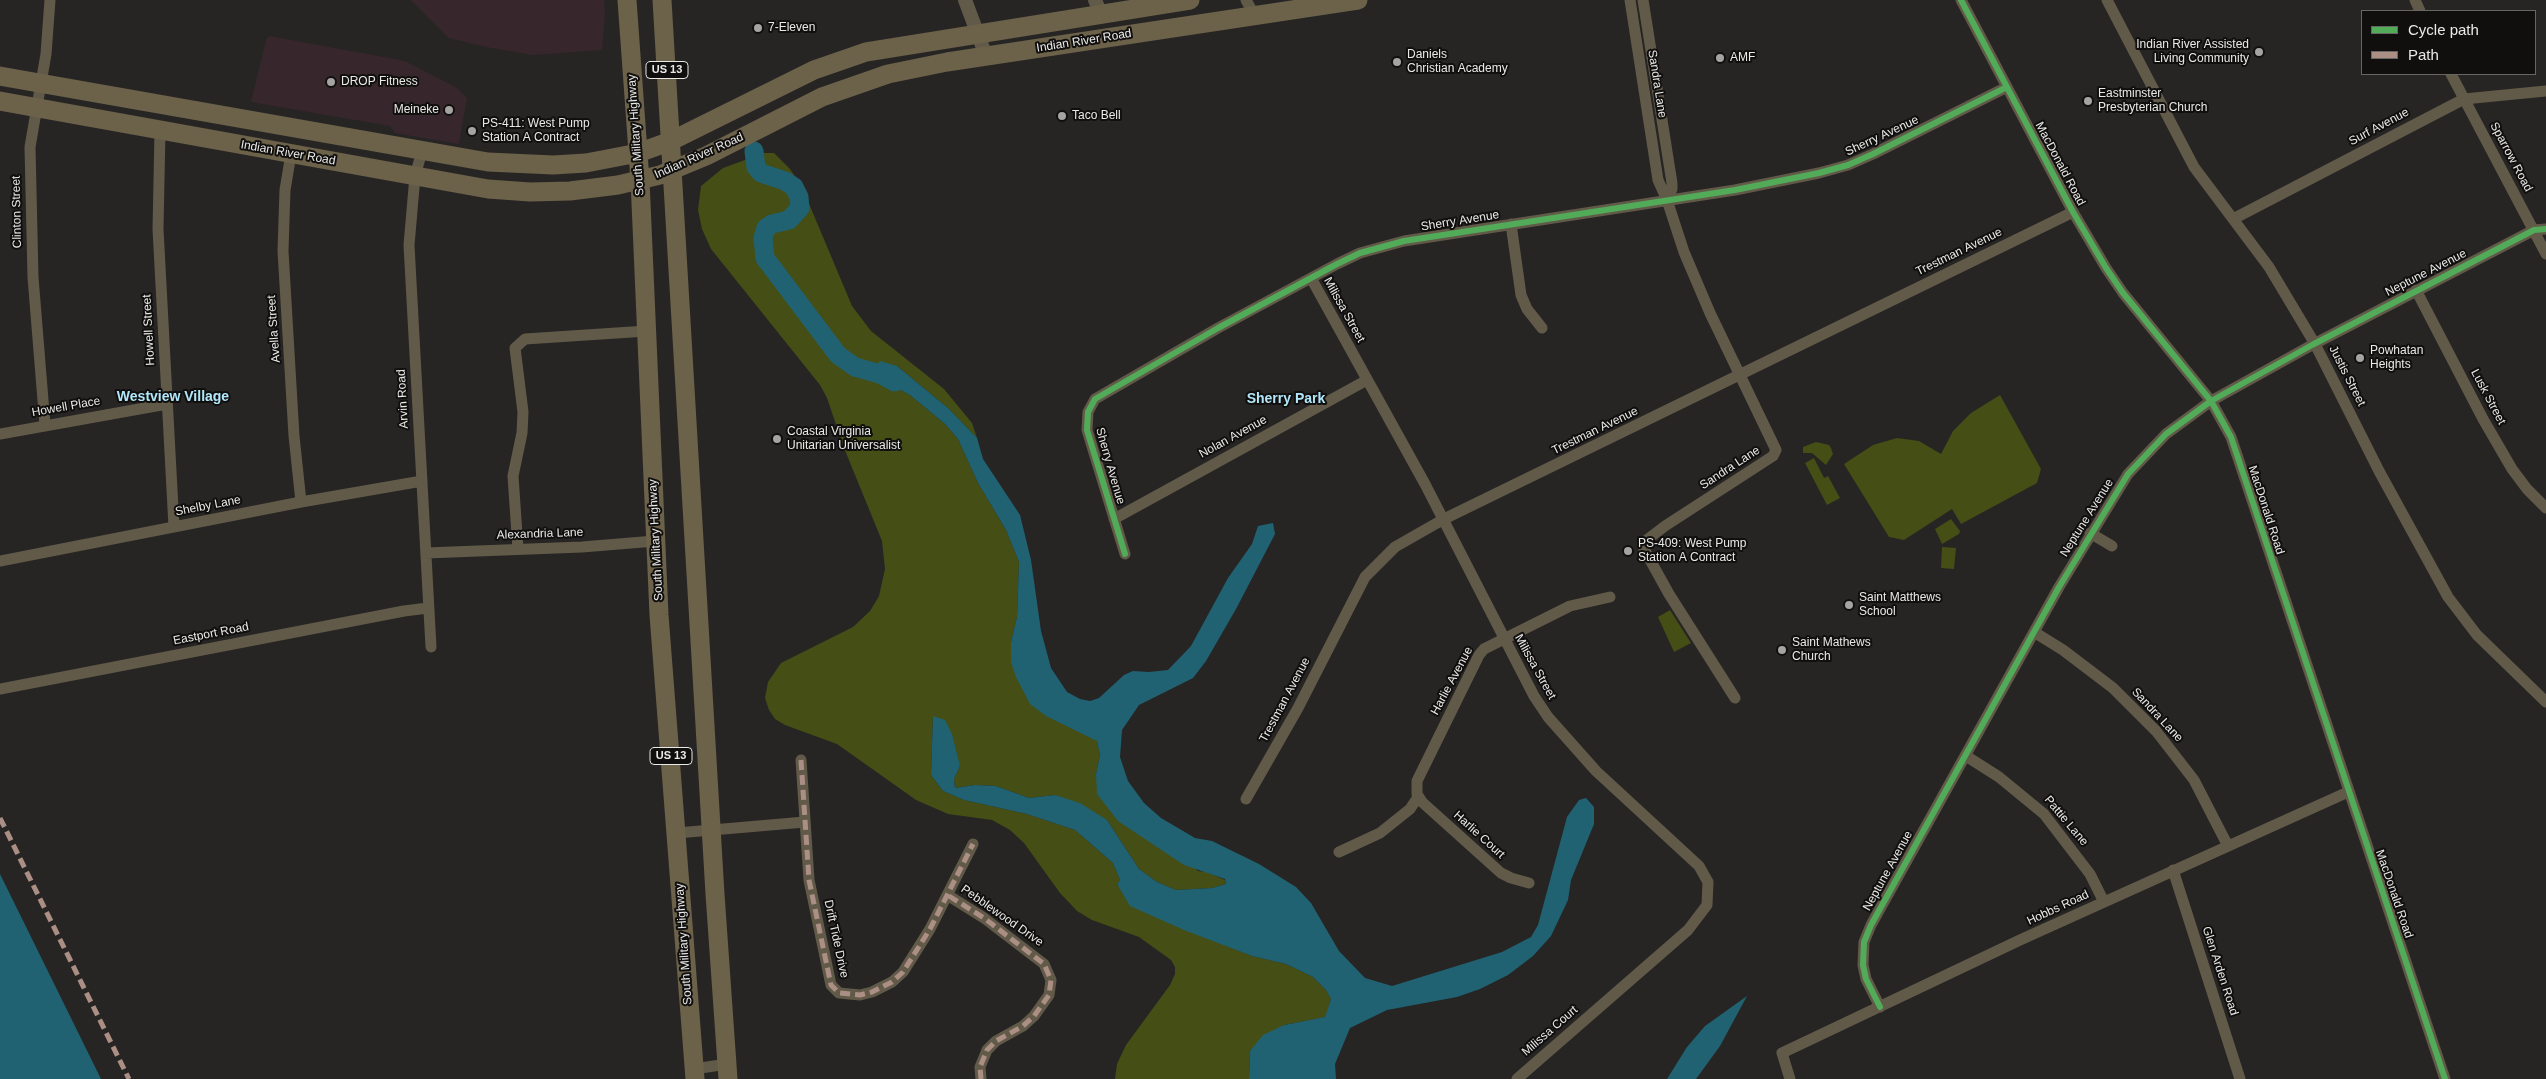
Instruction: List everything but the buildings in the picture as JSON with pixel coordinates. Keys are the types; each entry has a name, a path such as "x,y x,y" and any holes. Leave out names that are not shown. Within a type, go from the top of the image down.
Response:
{"main road":[{"name":"South Military Highway","path":"626,0 640,180 655,541 694,1074"},
{"name":"US 13","path":"662,0 727,1072"},
{"name":"Indian River Road","path":"0,76 491,162 553,166 586,164 638,153 671,141 772,90 839,61 901,45 979,32 1098,7 1190,0"},
{"name":"Indian River Road","path":"0,102 488,189 530,192 595,188 640,180 673,170 822,97 888,74 986,56 1358,0"}],"street":[{"name":"Clinton Street","path":"45,425 37,350 30,205 30,147 47,40 50,0"},
{"path":"965,0 979,32 986,56"},
{"path":"1246,0 1255,16"},
{"name":"Sandra Lane","path":"1630,0 1658,180 1667,200 1684,252 1776,450 1776,454 1646,539 1644,549 1735,698"},
{"name":"Sandra Lane","path":"1643,0 1672,183 1672,189 1667,200"},
{"name":"MacDonald Road","path":"1961,0 2073,212 2123,293 2211,401 2221,418 2235,450 2445,1079"},
{"name":"Justis Street","path":"2107,0 2194,168 2234,218 2269,267 2315,344 2379,471 2448,597 2477,635 2546,702"},
{"name":"Sparrow Road","path":"2452,75 2540,229 2546,254"},
{"name":"Sherry Avenue","path":"1125,554 1087,430 1088,412 1095,399 1102,393 1311,278 1360,253 1384,246 1787,181 1848,165 2007,87"},
{"name":"Surf Avenue","path":"2234,218 2464,99 2546,91"},
{"name":"Howell Street","path":"160,131 158,230 174,527"},
{"name":"Arvin Road","path":"422,151 415,176 411,210 410,272 431,647"},
{"name":"Avella Street","path":"291,154 285,190 283,251 294,436 301,502"},
{"name":"Trestman Avenue","path":"1246,799 1298,708 1365,577 1395,547 1444,519 2073,212"},
{"path":"1511,224 1521,295 1527,308 1542,328"},
{"name":"Neptune Avenue","path":"1880,1007 1866,979 1863,965 1864,942 1871,925 2090,533 2128,474 2166,434 2211,401 2416,290 2540,229"},
{"name":"Milissa Street","path":"1311,278 1444,519 1534,696 1564,738 1639,813 1699,866 1708,882 1708,899 1698,918 1602,1004"},
{"name":"Lusk Street","path":"2416,290 2483,419 2512,469 2527,489 2546,508"},
{"path":"518,550 513,476 522,433 523,412 515,348 525,340 647,331"},
{"name":"Nolan Avenue","path":"1114,519 1366,380"},
{"name":"Howell Place","path":"0,434 167,404"},
{"name":"Shelby Lane","path":"0,561 301,502 422,481"},
{"path":"2090,533 2112,546"},
{"name":"Alexandria Lane","path":"426,553 483,549 518,550 655,541"},
{"name":"Harlie Avenue","path":"1418,797 1416,781 1479,654 1503,638 1570,606 1610,597"},
{"name":"Eastport Road","path":"0,689 404,610 428,608"},
{"name":"Sandra Lane","path":"2034,632 2063,650 2113,688 2156,731 2194,780 2228,846"},
{"name":"Pattie Lane","path":"1966,756 1998,776 2044,814 2079,858 2104,902"},
{"name":"Drift Tide Drive","path":"801,760 809,880 831,985 839,993 860,995 872,992 892,982 903,972 949,896 974,844"},
{"name":"Hobbs Road","path":"1790,1079 1782,1053 2173,870 2348,792"},
{"path":"1339,852 1380,833 1410,809 1418,797"},
{"name":"Harlie Court","path":"1418,797 1501,873 1529,883"},
{"path":"677,833 806,822"},
{"name":"Glen Arden Road","path":"2173,870 2240,1079"},
{"name":"Pebblewood Drive","path":"949,896 991,923 1044,964 1049,971 1050,988 1037,1011 1023,1026 990,1046 982,1058 981,1079"},
{"name":"Milissa Court","path":"1516,1079 1602,1004"},
{"path":"694,1074 727,1072"}],"shaded area":[{"path":"411,0 604,0 605,14 602,50 533,55 449,38"},
{"path":"269,36 405,61 457,88 467,98 459,144 395,133 390,126 251,102 266,40"}],"green space":[{"path":"764,153 774,153 790,169 802,187 852,306 871,331 944,389 972,423 977,438 948,408 897,366 875,377 910,395 945,424 958,439 978,483 1006,530 1019,562 1017,617 1011,642 1097,741 1100,755 1096,774 1198,871 1207,872 1225,880 1226,884 1212,888 1176,890 1157,882 1139,869 1107,820 1055,795 1029,798 996,786 975,785 955,788 954,779 960,766 933,716 931,775 943,791 964,800 1027,814 1075,830 1113,863 1120,880 1117,885 1175,925 1252,956 1286,964 1313,977 1326,990 1331,999 1326,1017 1284,1025 1250,1051 1249,1079 1115,1079 1117,1064 1126,1045 1170,985 1175,974 1175,967 1171,960 1139,937 1092,920 1077,911 1060,893 1024,843 1010,830 992,820 948,814 916,800 837,744 785,725 775,719 769,710 765,698 768,682 781,663 853,627 870,611 879,596 885,569 882,541 844,448 827,398 820,385 711,249 702,229 698,210 701,186 723,168"},
{"path":"2000,395 2041,469 2037,483 1961,524 1952,509 1904,540 1889,537 1844,464 1873,445 1897,438 1919,441 1941,454 1953,431 1971,413"},
{"path":"1816,442 1829,445 1831,448 1833,454 1826,465 1812,453 1803,453 1803,447"},
{"path":"1814,458 1824,478 1828,476 1840,498 1827,505 1805,463"},
{"path":"1951,519 1960,531 1959,534 1942,544 1935,529"},
{"path":"1942,547 1956,548 1954,569 1941,568"},
{"path":"1670,610 1691,643 1674,652 1658,617"}],"water":[{"path":"880,361 897,366 948,408 977,438 983,459 1020,515 1031,560 1041,631 1051,668 1067,692 1080,699 1090,701 1099,698 1124,675 1133,671 1168,670 1191,646 1228,578 1252,544 1258,526 1273,523 1275,534 1236,609 1206,661 1193,678 1139,705 1122,730 1120,757 1128,781 1144,803 1161,818 1195,838 1212,841 1259,864 1296,887 1311,903 1339,951 1365,978 1392,986 1502,952 1531,937 1538,925 1567,817 1579,800 1586,798 1594,807 1594,824 1571,880 1568,900 1551,936 1533,956 1508,975 1480,989 1457,997 1387,1010 1350,1028 1335,1064 1336,1079 1249,1079 1250,1051 1263,1035 1284,1025 1325,1017 1331,999 1326,990 1313,977 1286,964 1252,956 1184,930 1130,906 1117,884 1120,880 1113,863 1075,830 1027,814 964,800 943,791 931,775 933,716 945,720 952,734 960,766 954,779 955,788 975,785 996,786 1029,798 1055,795 1080,803 1107,820 1139,869 1157,882 1176,890 1212,888 1226,884 1225,879 1184,865 1118,821 1097,794 1096,774 1100,755 1097,741 1046,716 1030,704 1016,677 1011,662 1011,642 1017,617 1019,562 1006,530 978,483 958,439 945,424 910,395 875,377 872,371"},
{"path":"0,874 101,1079 0,1079"},
{"path":"1747,996 1720,1046 1696,1079 1667,1079 1687,1047 1705,1026"}],"waterway":[{"path":"754,151 756,167 761,173 785,181 794,187 799,197 800,208 789,220 772,224 766,228 763,238 765,258 838,355 855,367 880,374 895,382"}],"marked path":[{"path":"801,760 809,880 831,985 839,993 860,995 872,992 892,982 903,972 930,929 973,844"},
{"path":"0,818 129,1079"},
{"path":"949,896 984,918 1044,964 1051,980 1049,995 1034,1016 1023,1026 996,1041 987,1050 980,1067 981,1079"}],"cycle path":[{"path":"1961,0 2073,212 2106,268 2123,293 2211,401 2231,437 2445,1079"},
{"path":"1125,554 1087,430 1088,412 1095,399 1218,328 1337,264 1360,253 1404,241 1735,190 1819,173 1848,165 1873,154 2007,87"},
{"path":"1880,1007 1866,979 1863,965 1864,942 1871,925 2059,587 2128,474 2166,434 2211,401 2312,345 2534,230 2546,229"}],"place":[{"name":"7-Eleven","path":"758,28"},
{"name":"Indian River Assisted Living Community","path":"2259,52"},
{"name":"AMF","path":"1720,58"},
{"name":"Daniels Christian Academy","path":"1397,62"},
{"name":"DROP Fitness","path":"331,82"},
{"name":"Eastminster Presbyterian Church","path":"2088,101"},
{"name":"Meineke","path":"449,110"},
{"name":"Taco Bell","path":"1062,116"},
{"name":"PS-411: West Pump Station A Contract","path":"472,131"},
{"name":"Powhatan Heights","path":"2360,358"},
{"name":"Coastal Virginia Unitarian Universalist","path":"777,439"},
{"name":"PS-409: West Pump Station A Contract","path":"1628,551"},
{"name":"Saint Matthews School","path":"1849,605"},
{"name":"Saint Mathews Church","path":"1782,650"}],"district":[{"name":"Westview Village","path":"173,397"},
{"name":"Sherry Park","path":"1286,399"}]}
